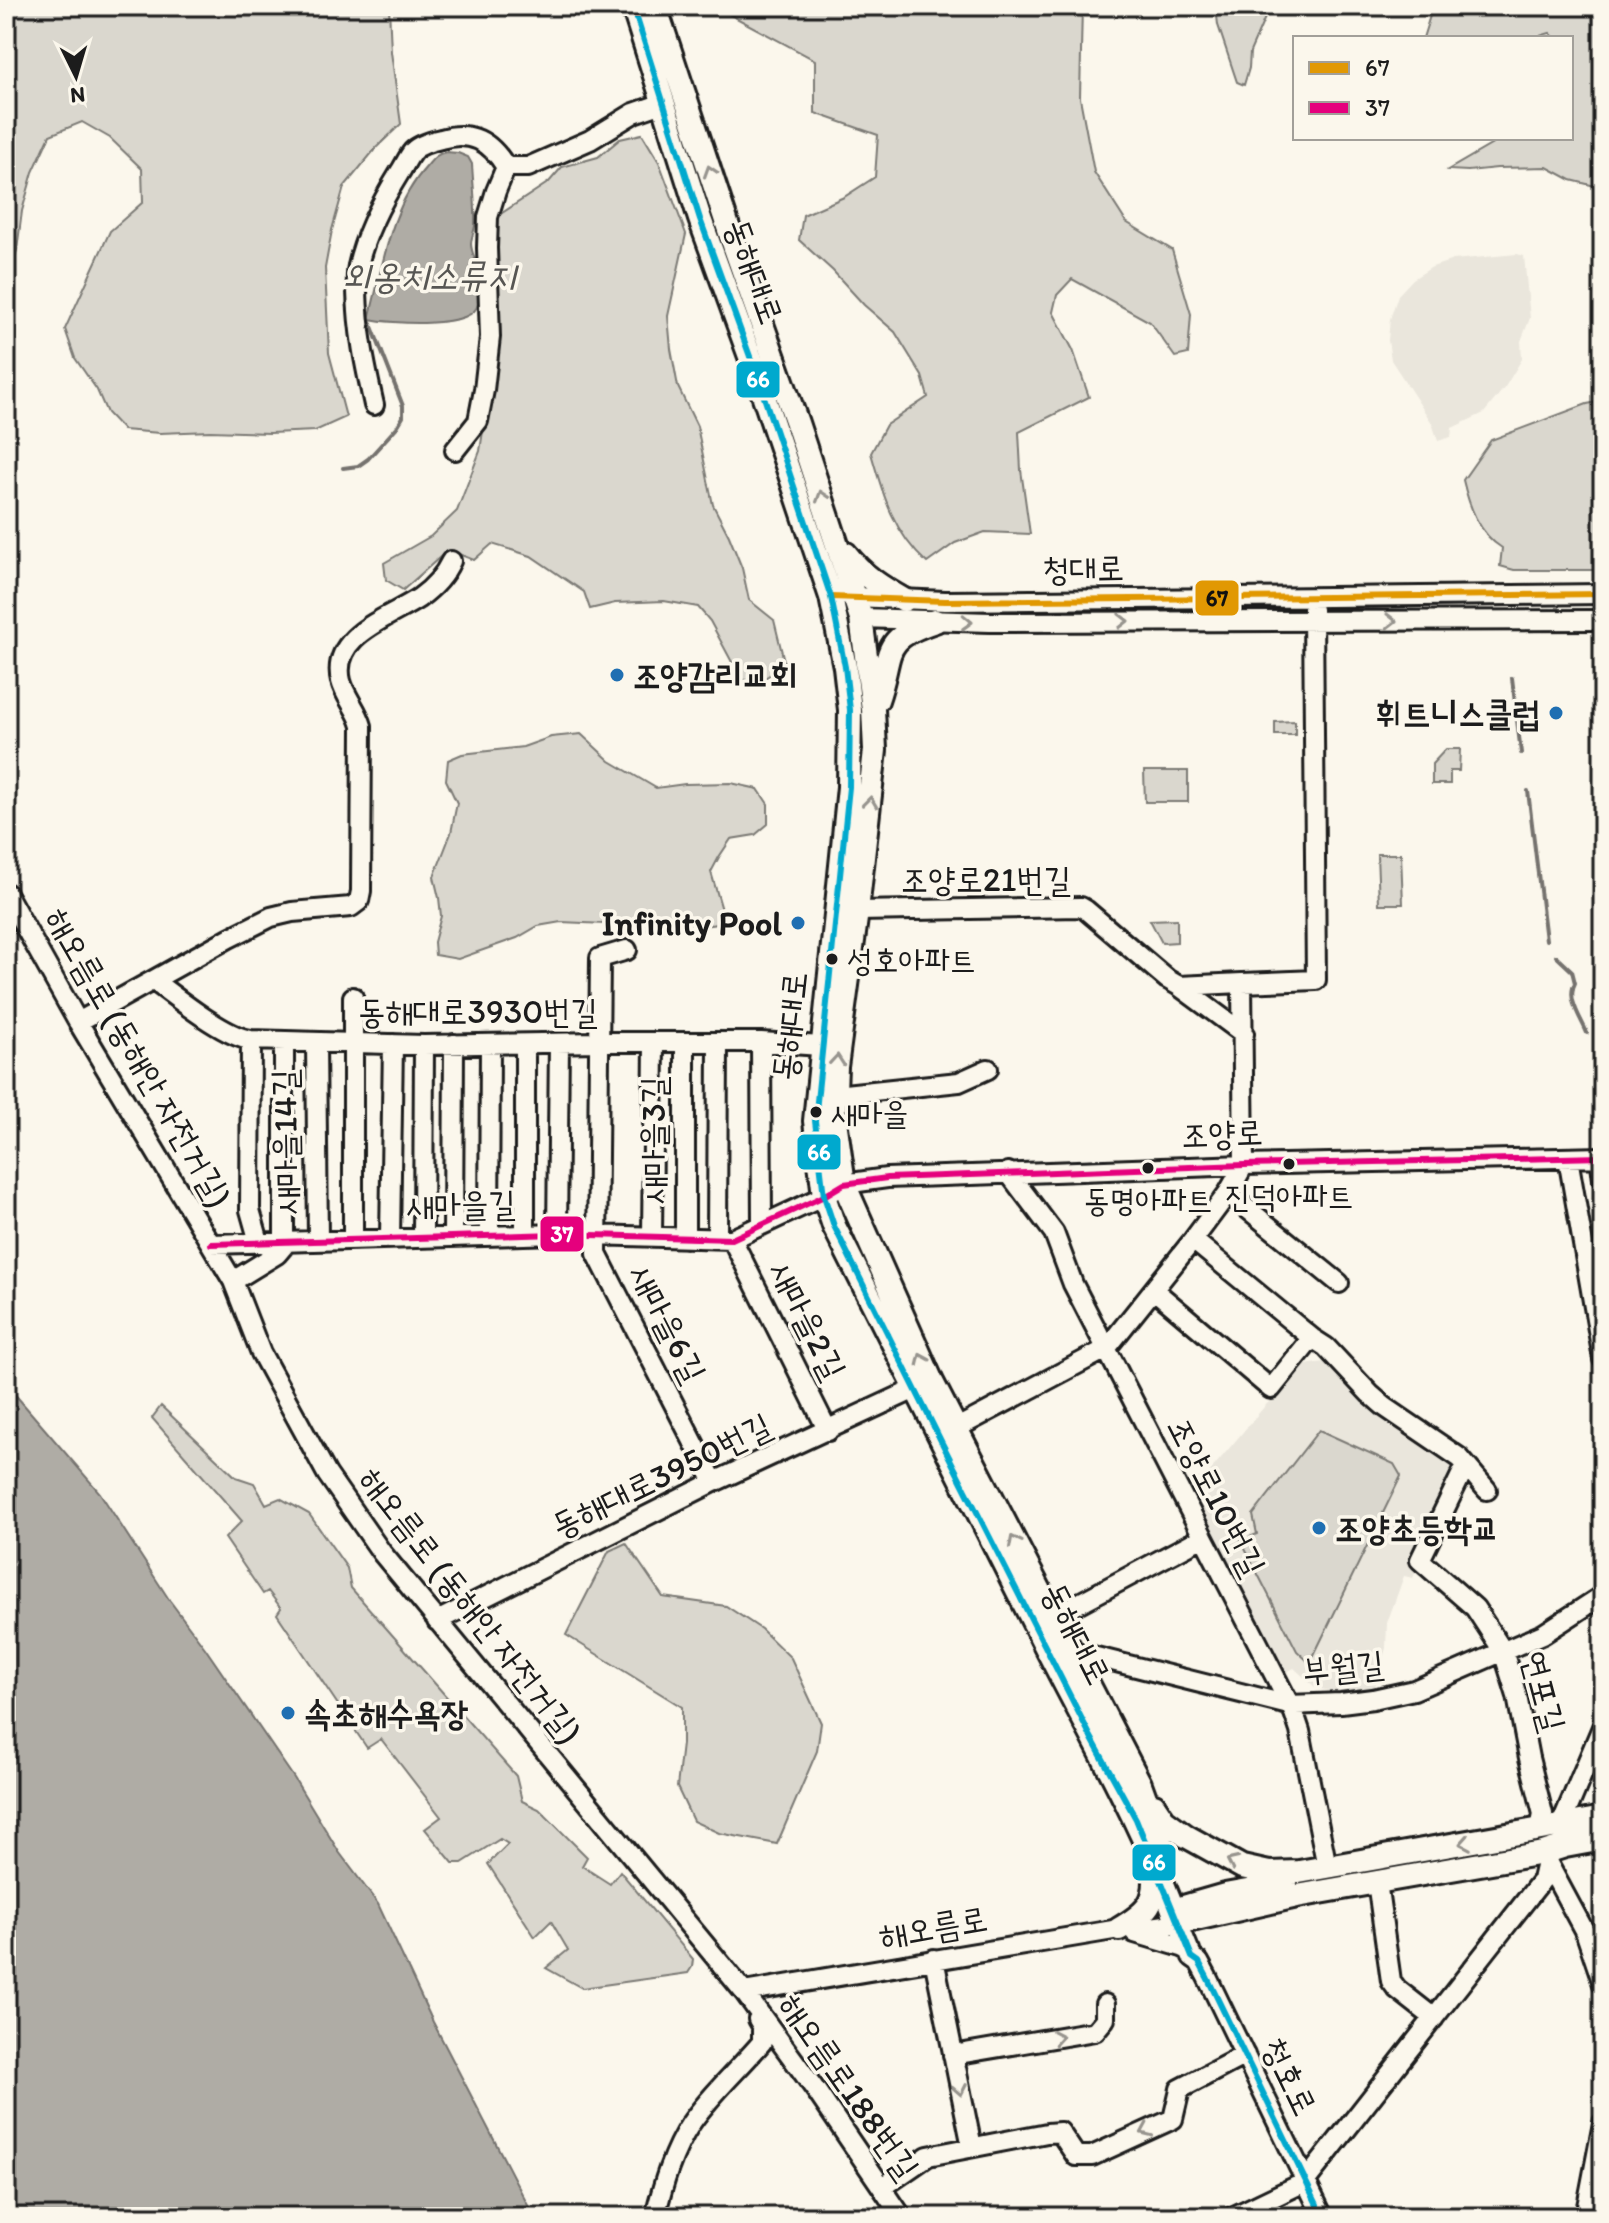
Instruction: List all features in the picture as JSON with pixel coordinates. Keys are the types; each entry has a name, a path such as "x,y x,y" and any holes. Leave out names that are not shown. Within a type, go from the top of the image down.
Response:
{"main road":[{"name":"동해대로","path":"633,6 700,219 756,373 834,607 850,710 850,759 815,1121 824,1196 834,1226 915,1389 948,1433 1053,1617 1140,1784 1164,1820 1186,1836 1242,1867 1269,1873 1299,1872 1391,1856 1547,1843 1565,1846 1603,1839"},
{"name":"동해대로","path":"655,6 858,607 873,709 874,761 838,1046 834,1113 844,1184 932,1382 948,1433 1091,1737 1136,1819 1182,1915"},
{"path":"837,542 865,576 904,600"},
{"path":"834,607 858,607"},
{"path":"873,709 884,680 891,647 914,628 935,621"},
{"name":"동해대로","path":"1140,1784 1182,1915"},
{"name":"동해대로","path":"1182,1915 1377,1882 1547,1843 1603,1818"},
{"path":"1126,1928 1147,1909 1154,1894 1156,1886 1152,1856"},
{"name":"동해대로","path":"1182,1915 1225,1895 1344,1873 1391,1856"}],"street":[{"path":"506,167 528,167 590,140 634,113 663,103"},
{"path":"374,405 361,346 357,268 370,230 390,189 414,150 449,136 478,138 506,167"},
{"path":"455,450 478,421 484,390 490,337 488,217 506,167"},
{"path":"78,1022 271,917 351,907 359,901 362,726 341,683 340,665 347,646 355,636 421,597 441,578 451,561"},
{"name":"청대로","path":"858,607 904,600 1603,594"},
{"path":"1179,986 1316,980 1312,598"},
{"path":"1043,600 1045,622"},
{"name":"청대로","path":"858,607 935,621 1603,620"},
{"name":"해오름로 (동해안 자전거길)","path":"6,893 78,1022 233,1281 261,1353 327,1474 382,1553 744,1992"},
{"name":"조양로21번길","path":"857,911 1081,907 1167,979 1244,1034"},
{"name":"새마을6길","path":"627,950 600,958 597,1254 714,1482"},
{"name":"동해대로3930번길","path":"154,981 220,1028 236,1037 251,1040 424,1045 761,1042 821,1046"},
{"path":"948,1433 1106,1349 1228,1193 1244,1165 1242,983"},
{"path":"353,997 353,1239"},
{"path":"251,1040 250,1210 259,1242"},
{"path":"233,1281 277,1254 286,1241 284,1041"},
{"path":"761,1042 762,1225"},
{"name":"새마을14길","path":"316,1043 318,1240"},
{"path":"557,1234 559,1043"},
{"path":"652,1236 654,1043"},
{"name":"새마을3길","path":"685,1043 685,1238"},
{"name":"새마을2길","path":"718,1043 724,1238 828,1431"},
{"path":"390,1238 393,1044"},
{"path":"453,1236 454,1044"},
{"path":"525,1044 525,1234"},
{"path":"423,1237 424,1045"},
{"path":"489,1235 490,1045"},
{"path":"835,1095 959,1082 988,1069"},
{"path":"1601,1157 1603,1179"},
{"name":"조양로","path":"844,1184 887,1178 1008,1172 1601,1157"},
{"path":"1568,1158 1603,1359"},
{"name":"조양로10번길","path":"1008,1172 1054,1233 1073,1284 1289,1705 1300,1731 1327,1867"},
{"name":"새마을길","path":"211,1244 525,1234 724,1238 762,1225 844,1184"},
{"path":"1228,1193 1339,1283"},
{"path":"1193,1240 1326,1347 1385,1407 1460,1458 1487,1490"},
{"path":"1154,1290 1271,1389 1312,1338"},
{"name":"동해대로3950번길","path":"437,1621 714,1482 915,1389"},
{"name":"연포길","path":"1466,1465 1420,1560 1475,1608 1503,1651 1517,1696 1547,1843"},
{"name":"동해대로","path":"1053,1617 1203,1537"},
{"name":"부월길","path":"1072,1651 1289,1705 1373,1699 1414,1690 1543,1634 1603,1595"},
{"path":"1232,2217 1305,2182 1542,1880 1547,1843 1603,1725"},
{"path":"1547,1843 1555,1876 1586,1934 1603,1984"},
{"path":"1377,1882 1391,1981 1434,2018"},
{"name":"해오름로","path":"744,1992 1126,1928 1143,1920 1182,1915"},
{"name":"청호로","path":"1182,1915 1200,1953 1194,1957 1323,2217"},
{"path":"1126,1928 1194,1957"},
{"path":"934,1959 972,2147"},
{"path":"655,2217 671,2162 692,2122 762,2042 762,2026 744,1992"},
{"name":"해오름로188번길","path":"744,1992 902,2217"},
{"path":"953,2055 1095,2031 1105,2019 1105,2004"},
{"path":"883,2187 928,2156 1060,2132 1076,2156 1092,2156 1173,2119 1180,2089 1245,2055"},
{"path":"1585,2217 1603,2123"}],"shaded area":[{"path":"16,6 389,6 391,52 401,124 376,148 344,187 325,268 329,353 346,417 315,431 160,433 123,430 107,413 97,390 75,358 65,329 110,231 143,202 142,169 110,138 82,122 50,135 33,172 22,211 17,250 6,286 6,184 11,171 10,141 6,139 6,76 11,67 11,36"},
{"path":"714,6 1082,6 1080,98 1094,172 1126,222 1172,250 1191,314 1188,354 1175,357 1150,322 1072,279 1057,295 1053,312 1073,350 1089,397 1019,432 1030,534 985,532 955,543 927,563 898,526 885,498 871,453 886,425 928,397 922,376 895,332 799,240 803,215 844,197 875,177 878,135 815,113 815,60"},
{"path":"1216,6 1270,6 1250,52 1244,85 1237,82 1218,25"},
{"path":"1433,6 1603,6 1603,188 1571,180 1547,167 1448,170 1500,140 1573,140 1573,36 1553,36 1550,33 1540,36 1424,36"},
{"path":"642,134 659,162 686,234 668,316 678,387 697,426 713,505 742,568 749,600 774,620 785,665 757,683 741,679 710,621 698,607 664,601 615,603 590,609 584,592 531,556 492,544 474,560 448,550 403,590 386,580 384,563 431,536 457,511 480,451 491,378 493,219 549,182 562,167 598,157 620,139"},
{"path":"1524,256 1530,318 1521,341 1522,359 1484,413 1452,428 1451,437 1438,441 1432,423 1391,360 1388,340 1390,319 1398,295 1413,279 1432,267 1453,260"},
{"path":"1603,401 1603,570 1514,570 1500,566 1502,548 1487,535 1476,518 1463,480 1491,440 1587,404"},
{"path":"1295,721 1295,735 1275,735 1275,722"},
{"path":"581,734 610,761 656,788 731,783 758,789 768,804 768,824 755,835 731,839 711,872 722,910 718,924 658,931 561,922 538,926 517,938 458,959 435,955 434,942 441,916 434,877 451,833 457,803 446,780 448,760 462,754 523,747 551,737"},
{"path":"1446,749 1460,749 1459,771 1450,771 1450,784 1432,784 1432,764"},
{"path":"1144,771 1188,771 1188,802 1145,802"},
{"path":"1377,854 1401,854 1403,904 1379,904"},
{"path":"1177,919 1177,942 1162,943 1150,920"},
{"name":"조양초등학교","path":"1324,1362 1377,1411 1448,1461 1457,1471 1413,1578 1404,1576 1387,1623 1386,1648 1373,1694 1363,1698 1316,1688 1294,1668 1285,1673 1184,1480 1205,1477 1264,1407 1305,1365"},
{"path":"161,1406 236,1477 254,1483 266,1504 280,1498 309,1514 347,1568 351,1588 516,1776 522,1801 539,1809 587,1857 582,1866 610,1884 620,1871 693,1959 688,1973 582,1988 546,1968 568,1950 551,1921 535,1937 488,1864 508,1844 500,1839 462,1863 453,1863 425,1829 441,1817 381,1739 367,1748 277,1614 281,1608 268,1591 263,1594 225,1538 242,1521 152,1418"},
{"path":"1319,1430 1394,1464 1401,1476 1310,1663 1297,1651 1241,1541 1257,1534 1253,1515"},
{"path":"626,1543 663,1597 726,1606 761,1629 791,1658 821,1723 817,1751 777,1844 719,1833 693,1821 677,1787 682,1707 566,1635 609,1551"}],"water":[{"name":"외옹치소류지","path":"446,152 468,157 472,164 475,226 471,244 479,278 478,304 473,312 447,321 411,323 369,319 389,239 404,200 431,161"},
{"path":"6,1384 100,1493 170,1601 294,1778 339,1852 378,1904 433,2022 534,2217 6,2217"}],"waterway":[{"path":"343,468 358,466 368,459 403,417 403,406 369,319"},
{"path":"1512,678 1521,753"},
{"path":"1528,791 1546,940"},
{"path":"1556,956 1572,971 1575,983 1573,1001 1587,1033"}],"transit line":[{"name":"66","path":"633,6 700,219 756,373 831,597 845,667 850,710 849,787 815,1121 824,1196 834,1226 942,1443 1136,1819 1192,1957 1199,1962 1207,1977 1323,2217"},
{"name":"67","path":"831,597 945,601 1603,594"},
{"name":"37","path":"211,1244 557,1234 732,1239 844,1184 887,1178 1244,1165 1603,1157"}],"place":[{"name":"조양감리교회","path":"617,675"},
{"name":"휘트니스클럽","path":"1556,713"},
{"name":"Infinity Pool","path":"798,923"},
{"name":"성호아파트","path":"832,959"},
{"name":"새마을","path":"816,1112"},
{"name":"진덕아파트","path":"1289,1164"},
{"name":"동명아파트","path":"1148,1168"},
{"name":"조양초등학교","path":"1319,1528"},
{"name":"속초해수욕장","path":"288,1713"}]}
